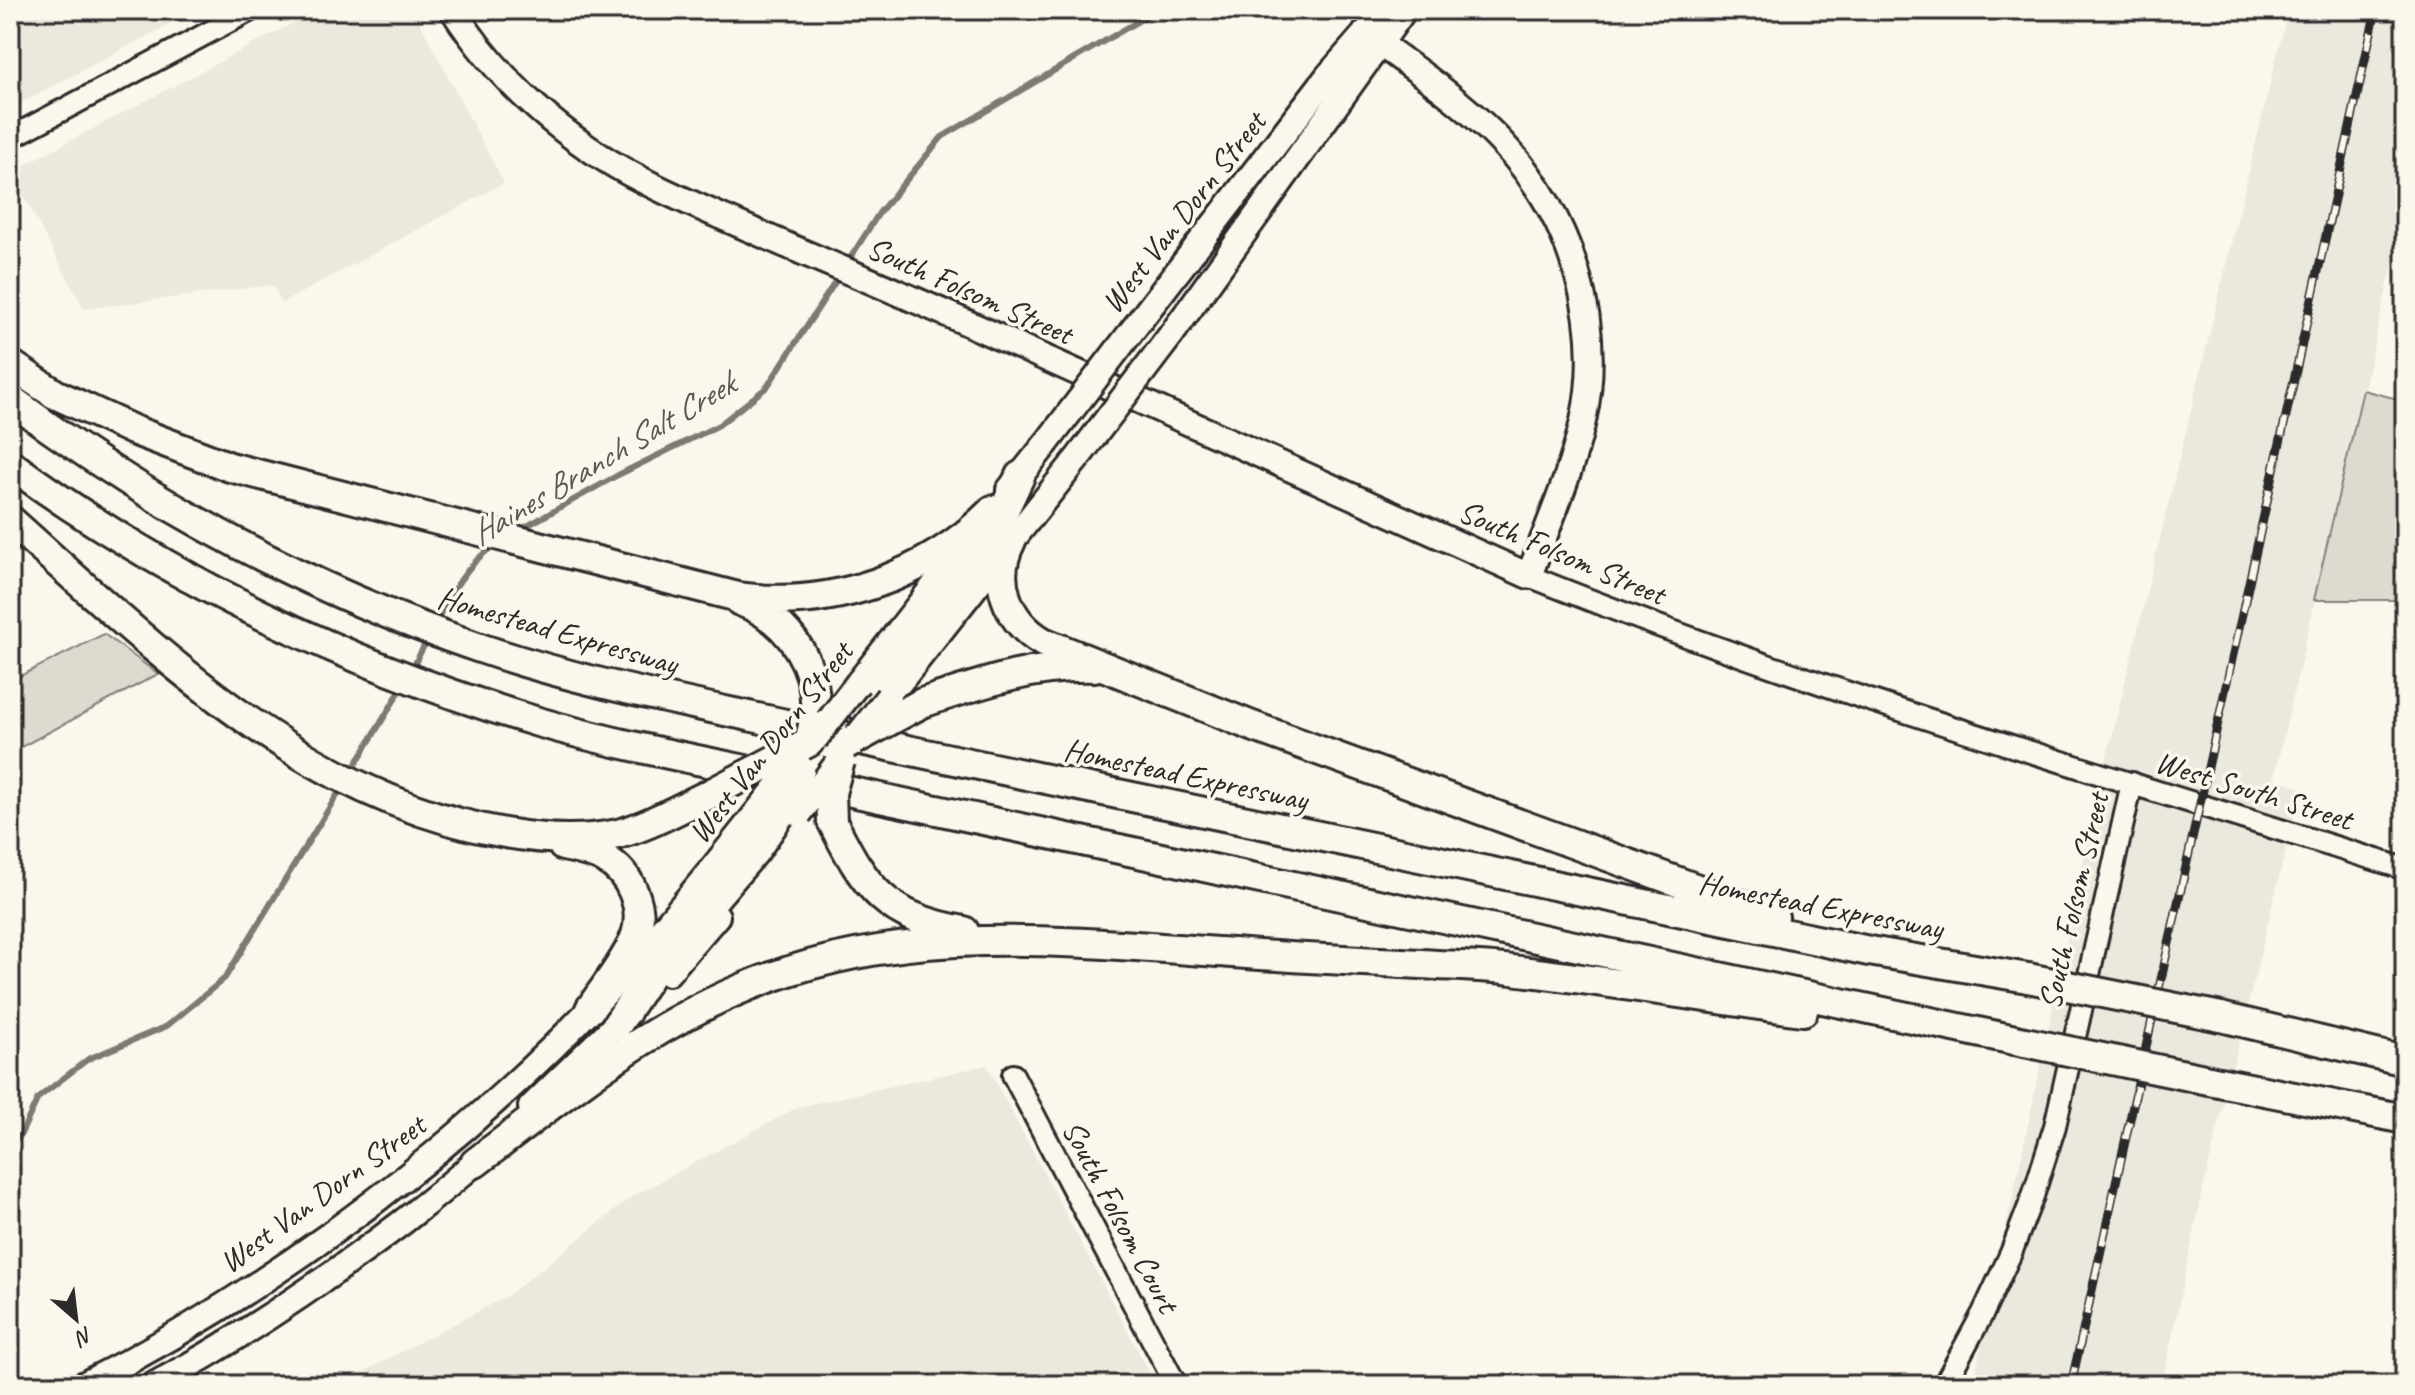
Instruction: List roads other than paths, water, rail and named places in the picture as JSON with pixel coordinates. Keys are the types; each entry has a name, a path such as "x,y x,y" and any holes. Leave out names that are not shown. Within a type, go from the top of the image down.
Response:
{"highway":[{"path":"10,364 55,394 133,430 216,462 382,507 747,598 810,598 875,584 914,568 956,543 993,510"},
{"name":"Homestead Expressway","path":"10,399 93,458 249,549 355,600 522,661 665,698 1869,951 2028,978 2221,1017 2405,1061"},
{"path":"10,464 99,524 187,575 330,646 476,703 614,741 2015,1040 2405,1119"},
{"path":"1012,941 917,919 877,894 857,870 832,821 831,793 847,748 876,694 996,527 1020,476"},
{"path":"10,520 141,637 243,719 304,756 383,796 463,824 606,859 631,885 637,902 638,920 636,935 590,1009"},
{"path":"1011,541 1002,567 1007,604 1024,628 1043,642 1252,726 1869,951"},
{"path":"616,1026 654,969 754,852 781,810 816,715 812,674 799,649 767,613 713,591"},
{"path":"512,834 561,839 615,835 803,756 847,748 922,703 1007,676 1043,670 1091,667 1122,673"},
{"path":"803,756 876,694"},
{"path":"475,1163 602,1066 651,1033 745,987 839,957 932,942 1012,941 1510,970 2015,1040"}],"main road":[{"name":"South Folsom Street","path":"453,10 488,58 521,93 596,153 643,181 787,246 907,295 1529,576"},
{"name":"West Van Dorn Street","path":"876,694 1011,541 1171,335 1372,38 1386,10"},
{"name":"West Van Dorn Street","path":"876,694 993,510 1328,76 1404,10"},
{"path":"1372,38 1477,119 1503,143 1530,176 1549,207 1575,268 1588,339 1588,381 1583,417 1575,453 1529,576"},
{"name":"West Van Dorn Street","path":"83,1385 244,1292 420,1165 487,1109 590,1009 677,914 847,748"},
{"name":"West Van Dorn Street","path":"154,1385 245,1331 338,1269 475,1163 616,1026"}],"street":[{"path":"10,138 251,10"},
{"name":"South Folsom Street","path":"1529,576 1647,624 1766,667 2132,783 2055,1126 2038,1182 2011,1253 1944,1385"},
{"name":"West South Street","path":"2132,783 2405,869"},
{"name":"South Folsom Court","path":"1013,1075 1176,1385"}],"waterway":[{"name":"Haines Branch Salt Creek","path":"847,263 879,213 942,137 1157,10"},
{"name":"Haines Branch Salt Creek","path":"518,531 618,475 719,425 767,387 841,273"},
{"name":"Haines Branch Salt Creek","path":"435,624 468,570 495,545"},
{"name":"Haines Branch Salt Creek","path":"411,671 428,638"},
{"name":"Haines Branch Salt Creek","path":"350,774 404,684"},
{"name":"Haines Branch Salt Creek","path":"10,1144 20,1136 38,1098 88,1059 167,1026 225,978 342,787"}],"railway":[{"path":"2071,1385 2376,10"}]}
